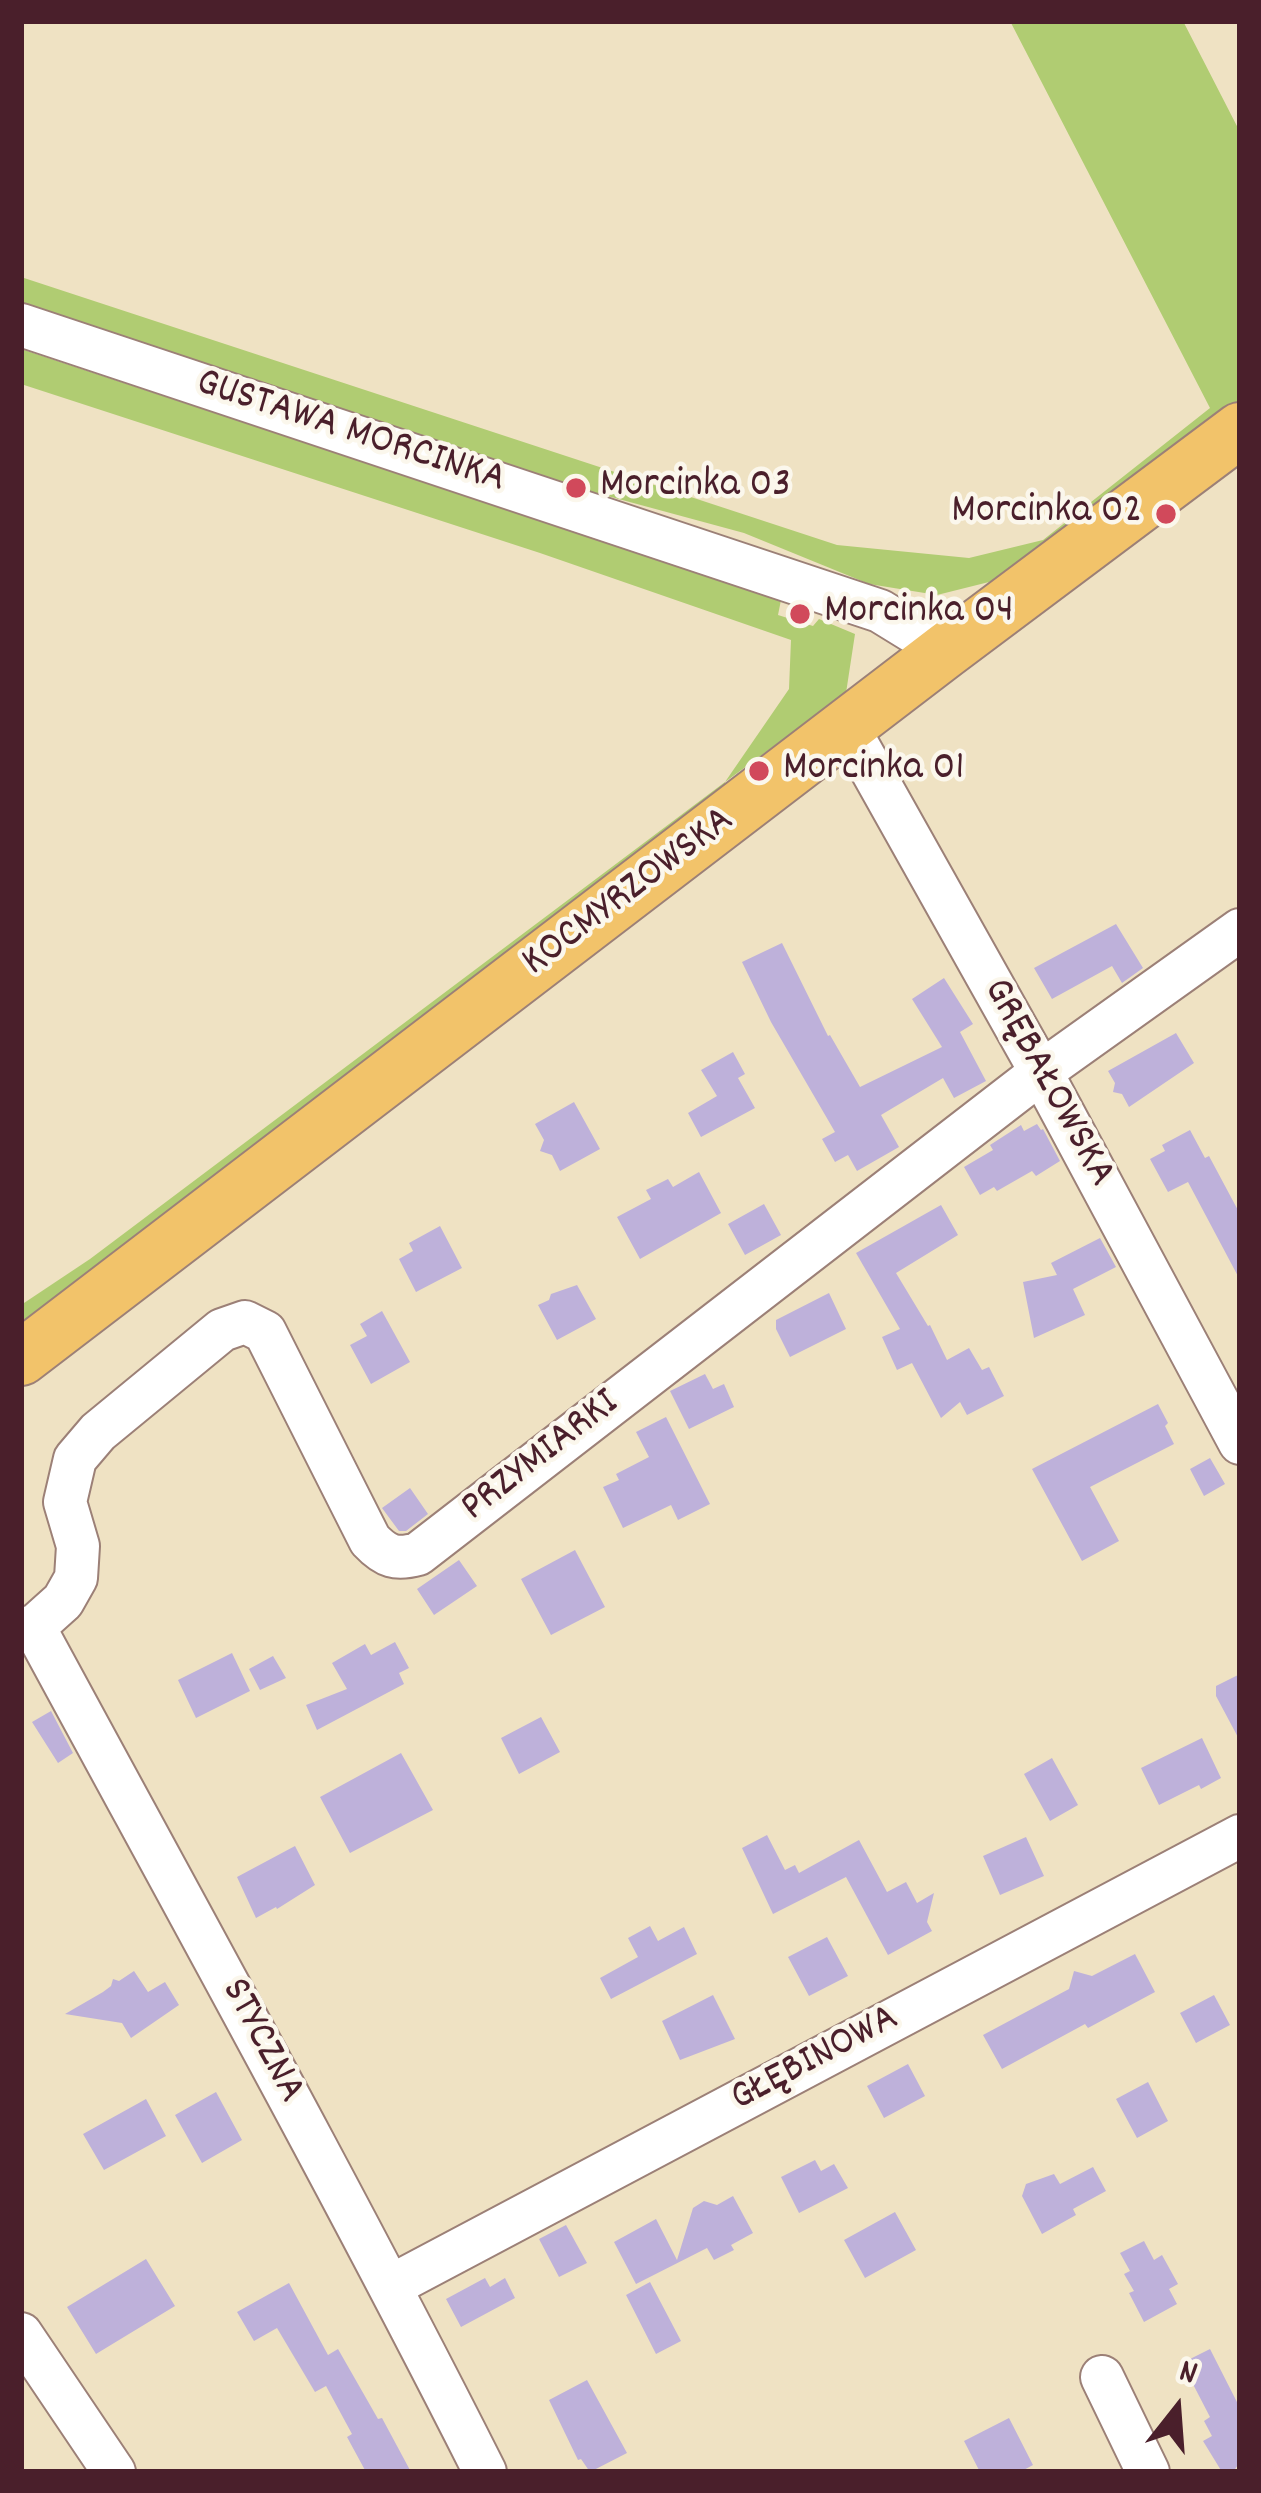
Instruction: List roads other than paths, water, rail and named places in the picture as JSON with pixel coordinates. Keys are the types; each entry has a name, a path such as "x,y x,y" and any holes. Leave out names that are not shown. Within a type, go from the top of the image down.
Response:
{"main road":[{"name":"KOCMYRZOWSKA","path":"21,1358 1240,430"}],"street":[{"name":"GUSTAWA MORCINKA","path":"21,325 880,610 945,652"},
{"name":"GRĘBAŁOWSKA","path":"848,728 1041,1072 1240,1443"},
{"name":"PRZYMIARKI","path":"27,1628 63,1601 76,1578 78,1546 65,1502 75,1459 98,1432 222,1330 245,1322 265,1332 370,1540 384,1556 418,1554 1041,1072 1240,930"},
{"name":"STYCZNA","path":"27,1628 152,1840 485,2472"},
{"name":"GŁĘBINOWA","path":"391,2286 1240,1836"},
{"path":"21,2334 114,2472"},
{"path":"1102,2377 1148,2472"}],"place":[{"name":"Morcinka 03","path":"576,488"},
{"name":"Morcinka 02","path":"1166,514"},
{"name":"Morcinka 04","path":"800,614"},
{"name":"Morcinka 01","path":"759,771"}]}
